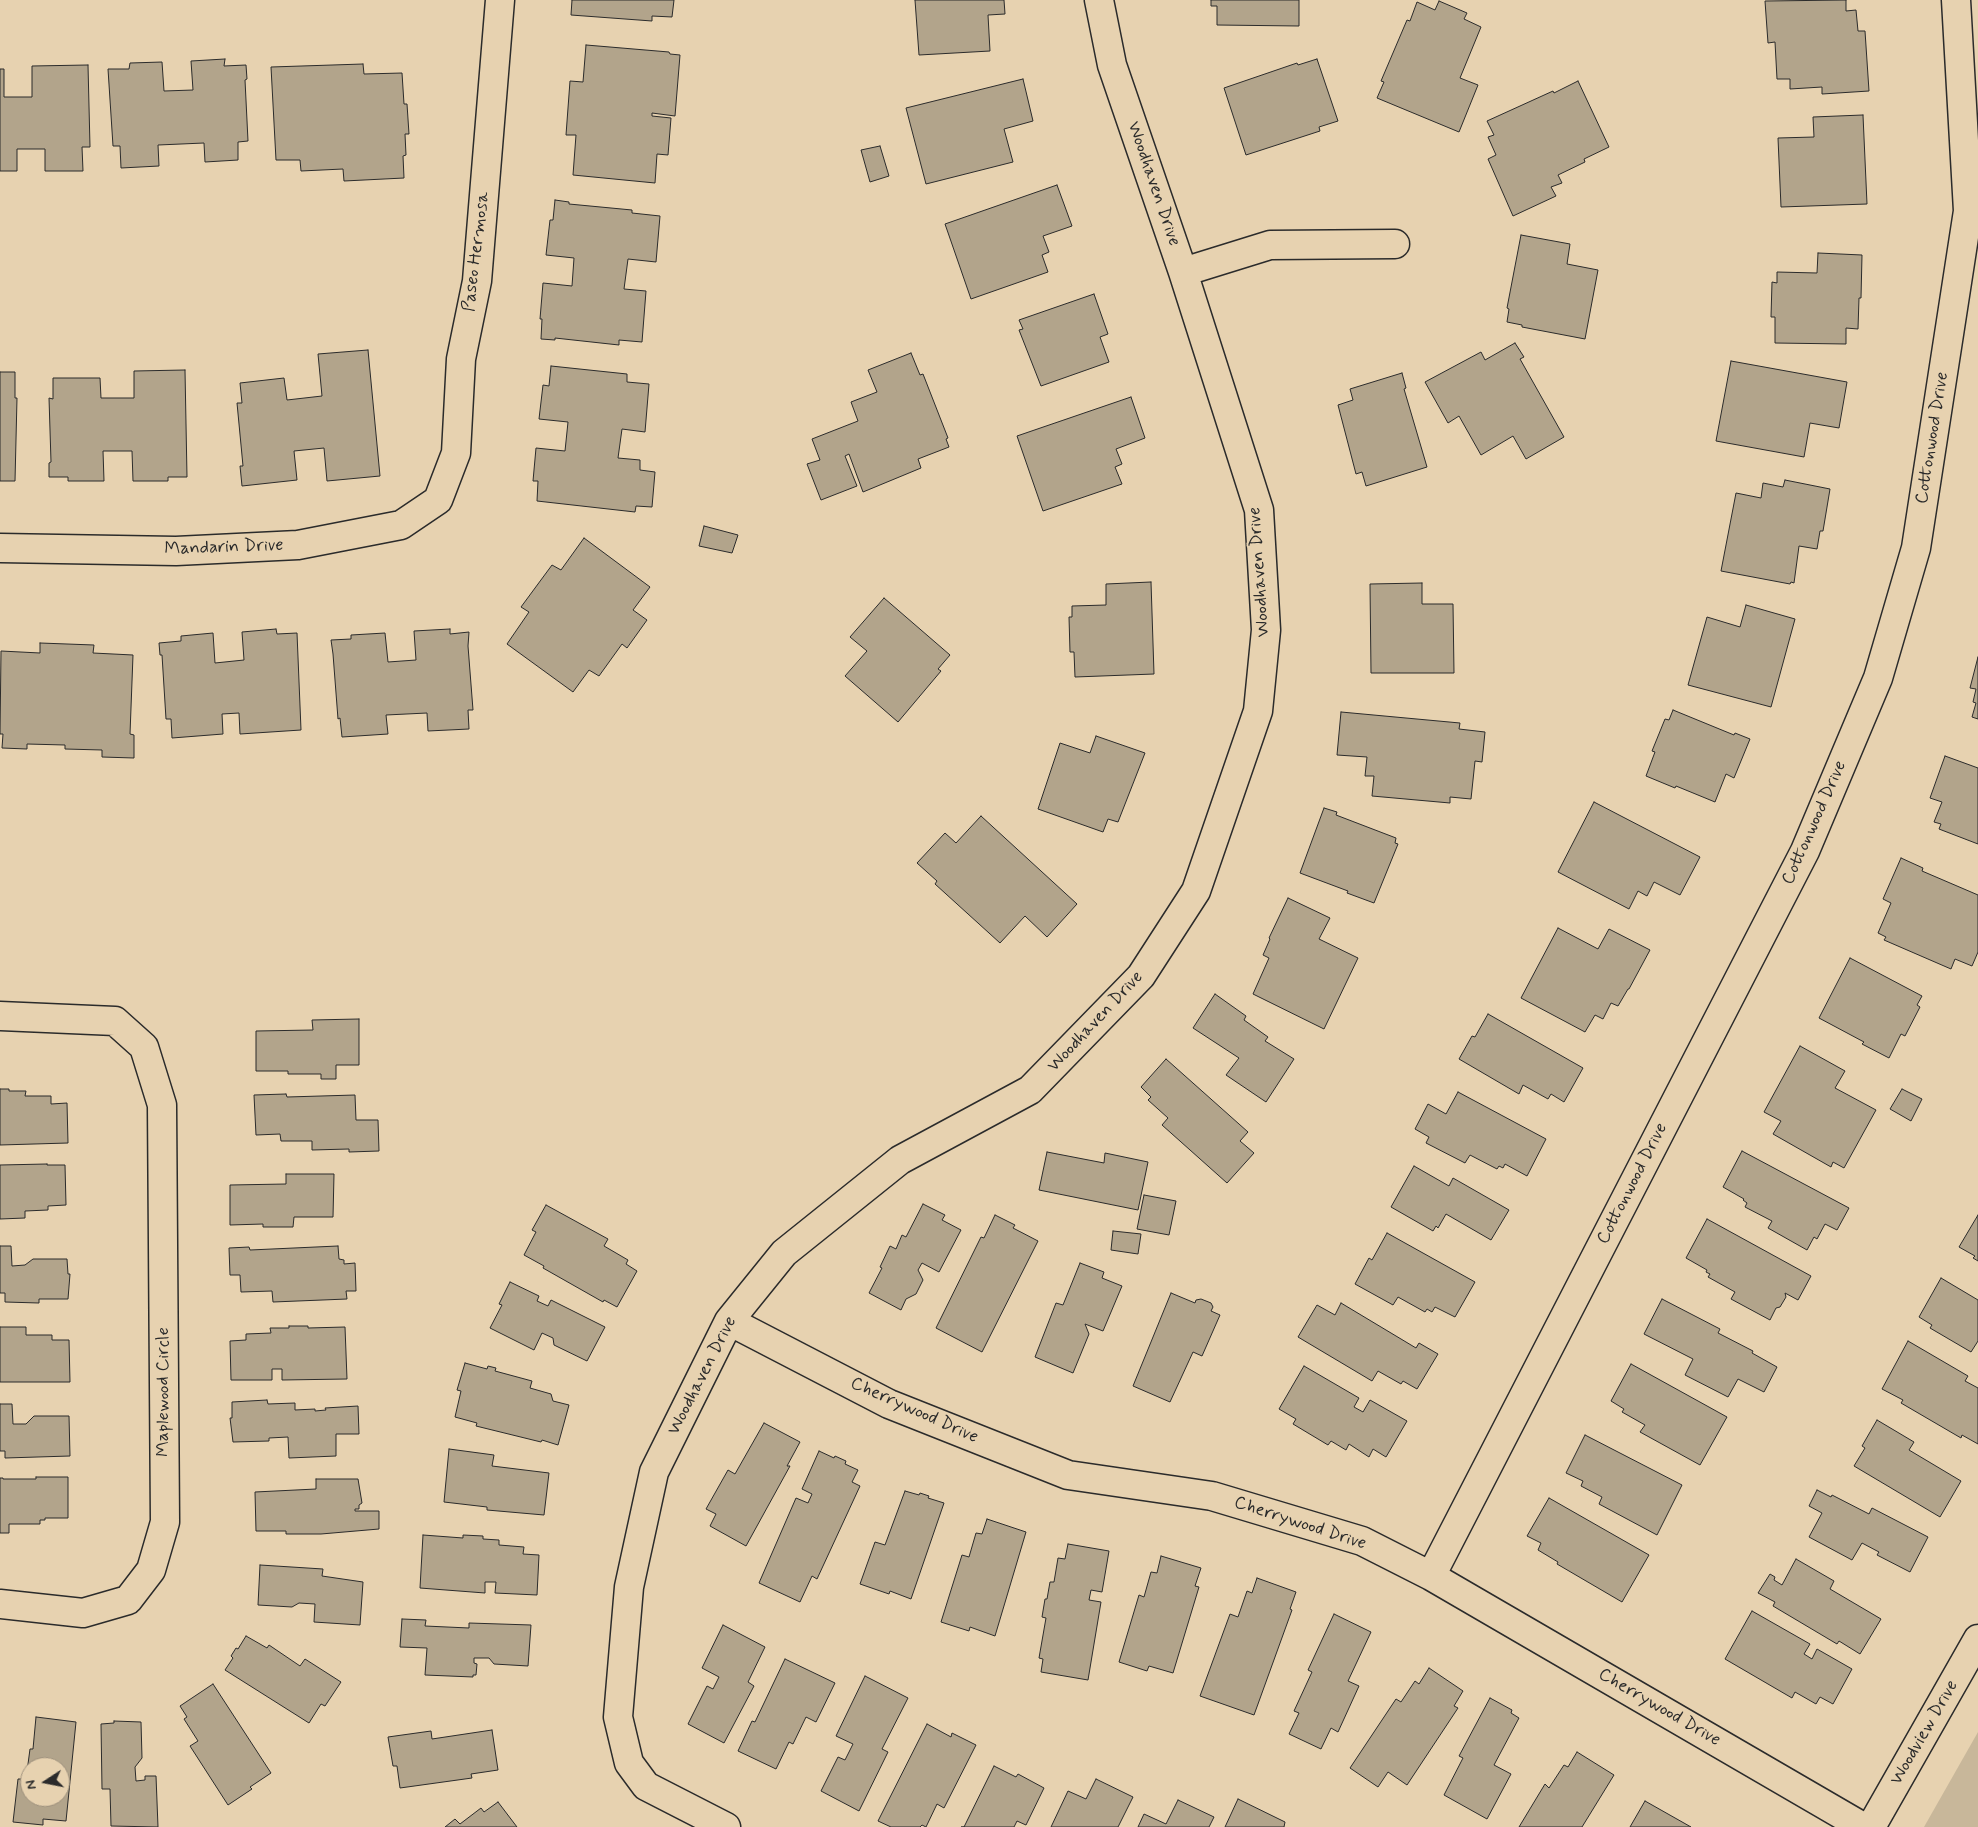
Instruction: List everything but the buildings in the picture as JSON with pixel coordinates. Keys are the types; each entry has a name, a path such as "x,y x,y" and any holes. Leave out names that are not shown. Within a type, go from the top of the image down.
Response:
{"street":[{"name":"Paseo Hermosa","path":"438,500 456,453 461,359 477,281 500,0"},
{"name":"Woodhaven Drive","path":"726,1827 646,1786 629,1763 618,1717 629,1587 654,1472 729,1320 784,1253 900,1160 1030,1090 1142,976 1196,891 1258,711 1266,630 1258,510 1183,272 1112,66 1099,0"},
{"name":"Cottonwood Drive","path":"1431,1576 1805,852 1878,678 1916,548 1968,212 1956,0"},
{"path":"1183,272 1270,245 1395,244"},
{"name":"Mandarin Drive","path":"0,548 176,551 298,545 401,525 438,500"},
{"name":"Maplewood Circle","path":"0,1016 115,1021 144,1047 162,1105 165,1522 151,1570 128,1600 83,1614 0,1604"},
{"name":"Cherrywood Drive","path":"729,1320 889,1404 1068,1475 1212,1496 1362,1541 1431,1576 1863,1827"},
{"name":"Woodview Drive","path":"1871,1827 1978,1639"}],"shaded area":[{"path":"1978,1732 1978,1827 1924,1827"}]}
